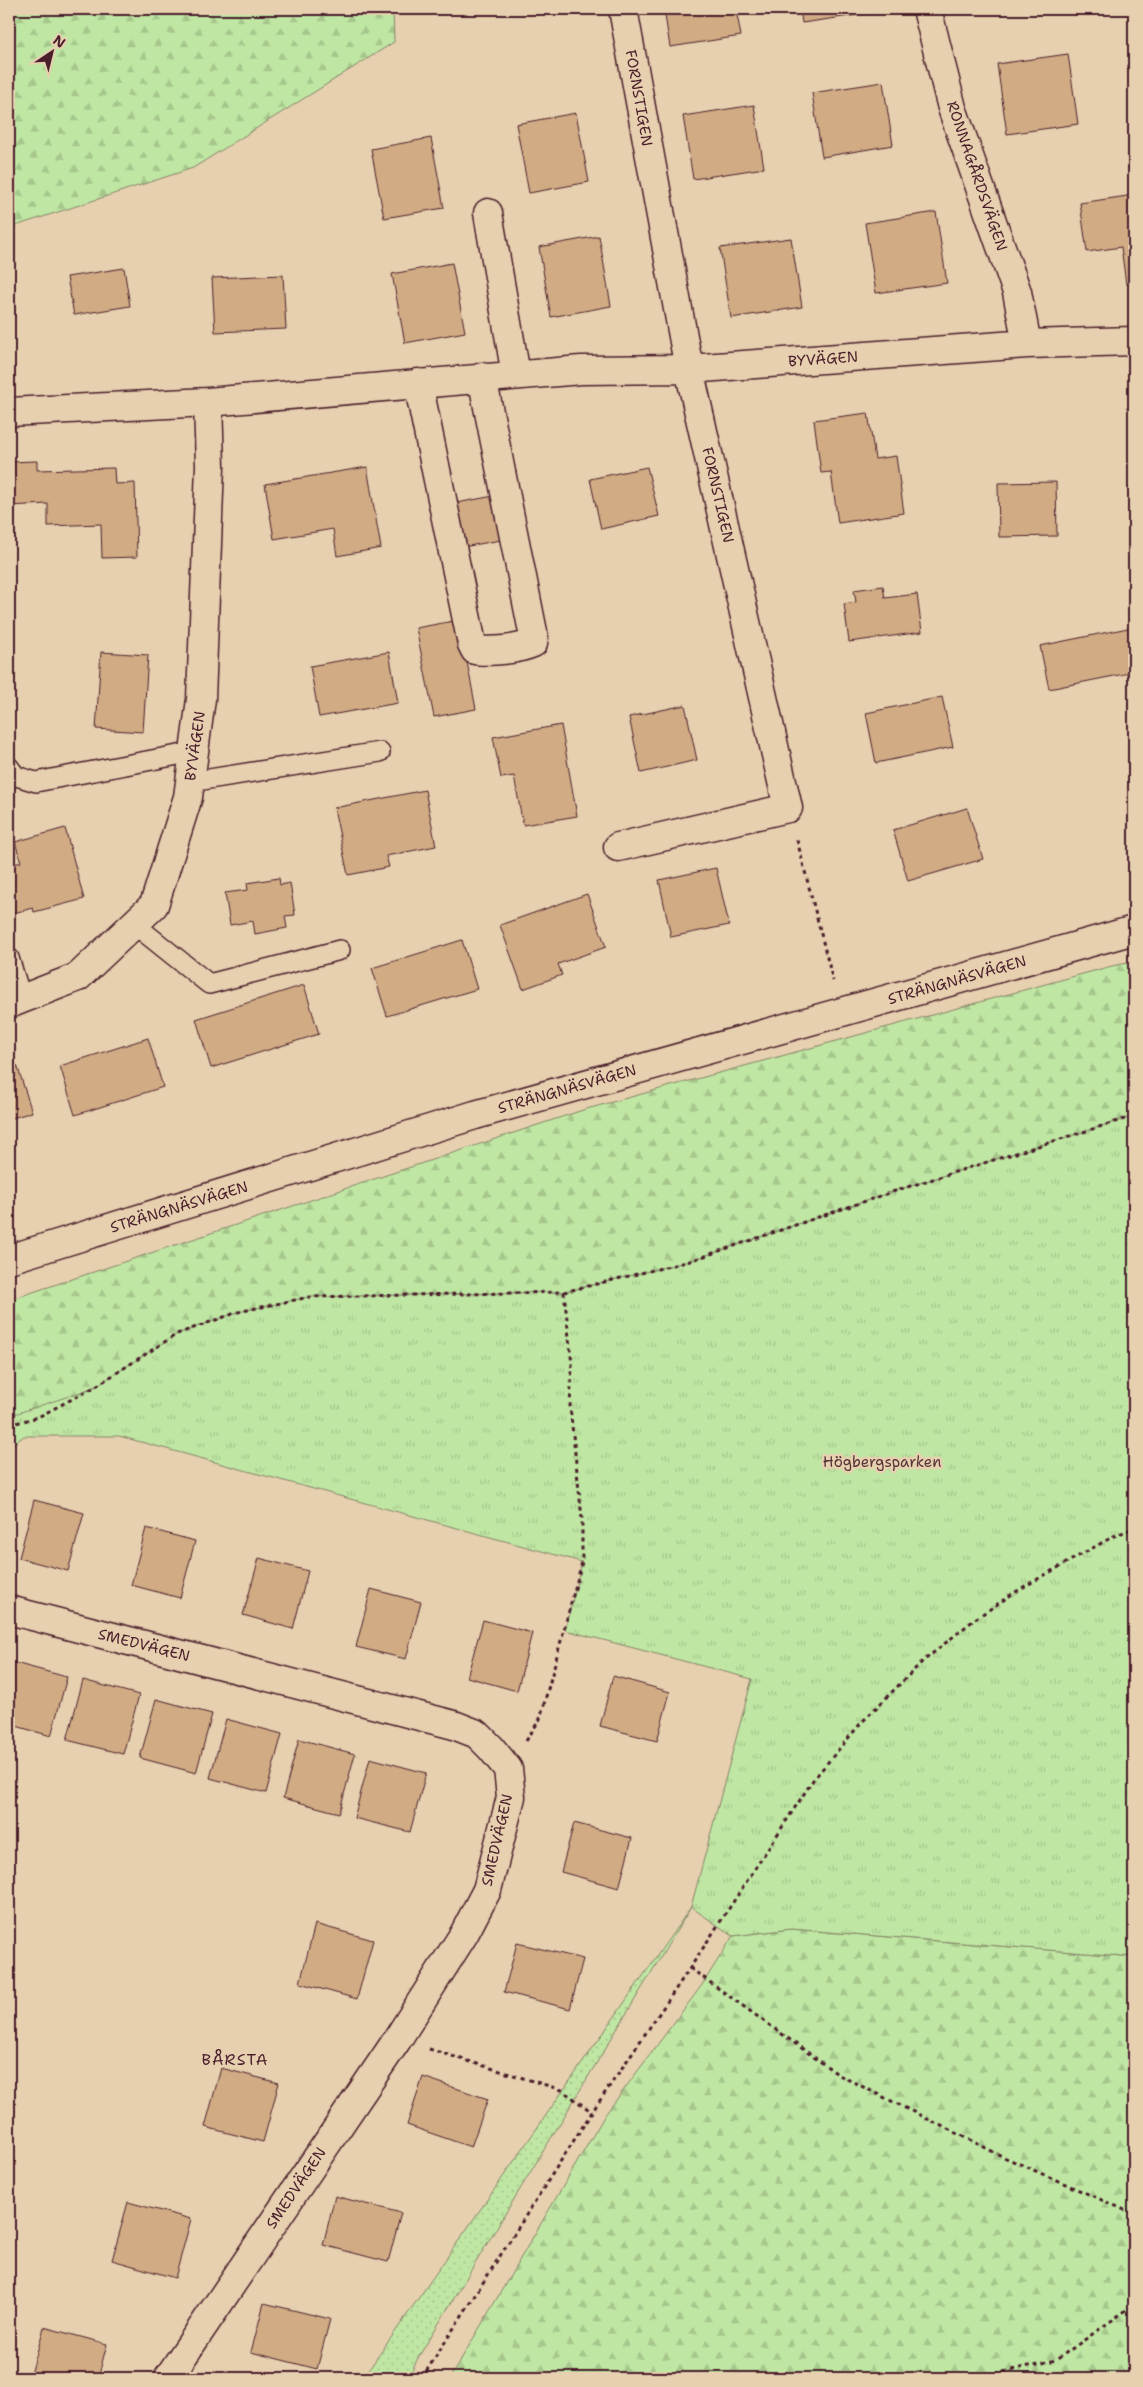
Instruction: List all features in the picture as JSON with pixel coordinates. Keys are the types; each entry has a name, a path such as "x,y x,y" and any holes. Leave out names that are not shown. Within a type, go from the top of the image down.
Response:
{"street":[{"name":"FORNSTIGEN","path":"623,9 689,369 788,808"},
{"name":"RONNAGÅRDSVÄGEN","path":"927,9 952,108 1017,292 1027,344"},
{"path":"488,213 516,375"},
{"name":"BYVÄGEN","path":"9,412 208,402 581,370 689,369 1027,344 1133,348"},
{"path":"418,383 472,644 475,650 483,651 526,646 533,643 534,637 482,377"},
{"name":"BYVÄGEN","path":"15,1002 78,977 154,905 188,797 201,699 210,466 208,402"},
{"path":"618,847 788,808"},
{"name":"STRÄNGNÄSVÄGEN","path":"9,1259 475,1115 1132,931"},
{"name":"SMEDVÄGEN","path":"9,1610 454,1725 476,1734 492,1748 508,1769 510,1797 487,1890 464,1934 397,2040 168,2378"}],"lane":[{"path":"9,767 16,776 36,782 194,752"},
{"path":"190,782 380,752"},
{"path":"134,924 209,984 340,950"},
{"path":"10,964 15,1002"}],"path":[{"path":"788,808 834,984"},
{"path":"9,1425 38,1417 93,1388 177,1334 238,1312 309,1297 564,1292 690,1261 901,1189 1134,1116"},
{"path":"508,1769 540,1719 582,1562 582,1518 570,1407 572,1365 564,1292"},
{"path":"422,2378 592,2112 690,1968 813,1780 861,1723 922,1662 975,1619 1020,1589 1114,1536 1134,1528"},
{"path":"690,1968 839,2075 1006,2158 1134,2214"},
{"path":"397,2040 562,2090 592,2112"},
{"path":"956,2378 980,2377 1056,2360 1132,2306 1134,2263"},
{"path":"425,2371 442,2378"}],"green space":[{"path":"9,9 393,9 394,42 193,168 9,228"},
{"path":"1134,962 1134,1116 901,1189 690,1261 564,1292 309,1297 9,1422 9,1300 583,1110 1112,966"},
{"name":"Högbergsparken","path":"1134,1116 1134,1957 791,1929 733,1936 691,1907 752,1679 565,1630 582,1562 119,1436 24,1436 9,1447 9,1416 93,1388 177,1334 238,1312 309,1297 564,1292 690,1261 901,1189"},
{"path":"691,1907 419,2356 408,2378 363,2378"},
{"path":"791,1929 1134,1957 1134,2378 450,2378 605,2115 702,1985 733,1936"}],"building":[{"path":"664,9 736,9 741,36 670,47"},
{"path":"800,9 870,9 871,13 802,23"},
{"path":"964,9 985,9 965,12"},
{"path":"1068,54 1078,124 1007,134 997,64"},
{"path":"883,82 893,145 822,157 812,93"},
{"path":"754,105 764,168 693,179 683,116"},
{"path":"576,113 589,182 529,193 516,124"},
{"path":"431,138 444,208 384,218 371,149"},
{"path":"1134,195 1134,282 1126,284 1121,247 1087,252 1080,203"},
{"path":"936,212 947,283 876,293 865,223"},
{"path":"599,236 611,306 551,317 539,247"},
{"path":"791,238 802,307 731,318 720,248"},
{"path":"452,263 465,332 405,343 392,274"},
{"path":"124,268 130,306 74,315 67,277"},
{"path":"283,275 286,329 215,332 212,278"},
{"path":"9,314 12,357 9,357"},
{"path":"868,413 875,459 896,456 904,513 838,523 831,472 821,473 814,420"},
{"path":"37,461 37,470 114,468 115,484 135,483 137,557 102,558 101,524 48,526 48,504 9,506 9,462"},
{"path":"367,467 381,548 337,556 333,529 274,539 265,484"},
{"path":"647,467 659,516 601,529 590,479"},
{"path":"1056,482 1057,536 999,537 998,483"},
{"path":"499,495 506,539 458,548 451,504"},
{"path":"883,586 885,598 917,594 922,632 849,642 844,604 856,602 854,590"},
{"path":"459,620 476,709 434,717 416,628"},
{"path":"1128,628 1134,672 1049,689 1040,646"},
{"path":"101,652 148,655 143,732 96,729"},
{"path":"389,652 398,703 319,717 310,666"},
{"path":"942,697 953,747 876,763 866,713"},
{"path":"685,705 697,760 641,773 629,717"},
{"path":"561,725 577,816 523,825 514,776 501,778 493,737"},
{"path":"425,790 436,846 386,856 389,867 348,875 334,808"},
{"path":"967,808 983,859 908,881 893,830"},
{"path":"65,828 84,899 34,912 33,908 9,914 9,865 21,862 15,842"},
{"path":"716,868 729,925 671,937 659,880"},
{"path":"279,878 280,885 290,883 295,915 285,916 287,928 255,934 253,921 230,925 225,893 248,890 247,883"},
{"path":"587,894 606,947 558,964 562,975 523,989 500,925"},
{"path":"462,940 477,989 387,1016 372,968"},
{"path":"304,985 319,1034 211,1068 196,1019"},
{"path":"148,1038 163,1087 75,1115 60,1066"},
{"path":"17,1065 32,1112 9,1119 9,1067"},
{"path":"34,1500 84,1513 68,1571 19,1558"},
{"path":"146,1528 195,1541 180,1598 131,1585"},
{"path":"259,1558 308,1571 293,1629 243,1615"},
{"path":"371,1589 421,1602 406,1659 356,1647"},
{"path":"483,1620 532,1633 517,1691 467,1677"},
{"path":"11,1662 67,1677 51,1736 9,1724 9,1669"},
{"path":"613,1676 670,1692 657,1741 600,1726"},
{"path":"83,1680 139,1695 123,1754 67,1740"},
{"path":"156,1699 212,1714 196,1773 140,1758"},
{"path":"226,1719 282,1734 266,1793 210,1778"},
{"path":"299,1739 355,1754 339,1813 283,1798"},
{"path":"370,1758 426,1773 410,1832 354,1818"},
{"path":"574,1823 632,1838 619,1888 561,1872"},
{"path":"315,1924 373,1940 357,1999 300,1983"},
{"path":"517,1943 583,1959 570,2009 504,1992"},
{"path":"221,2068 279,2083 263,2142 205,2127"},
{"path":"423,2077 488,2099 471,2147 407,2125"},
{"path":"335,2196 401,2213 388,2262 323,2245"},
{"path":"128,2202 191,2219 175,2278 112,2260"},
{"path":"264,2303 330,2319 317,2369 251,2352"},
{"path":"44,2327 107,2344 98,2378 30,2378"}],"district":[{"name":"BÅRSTA","path":"235,2059"}]}
